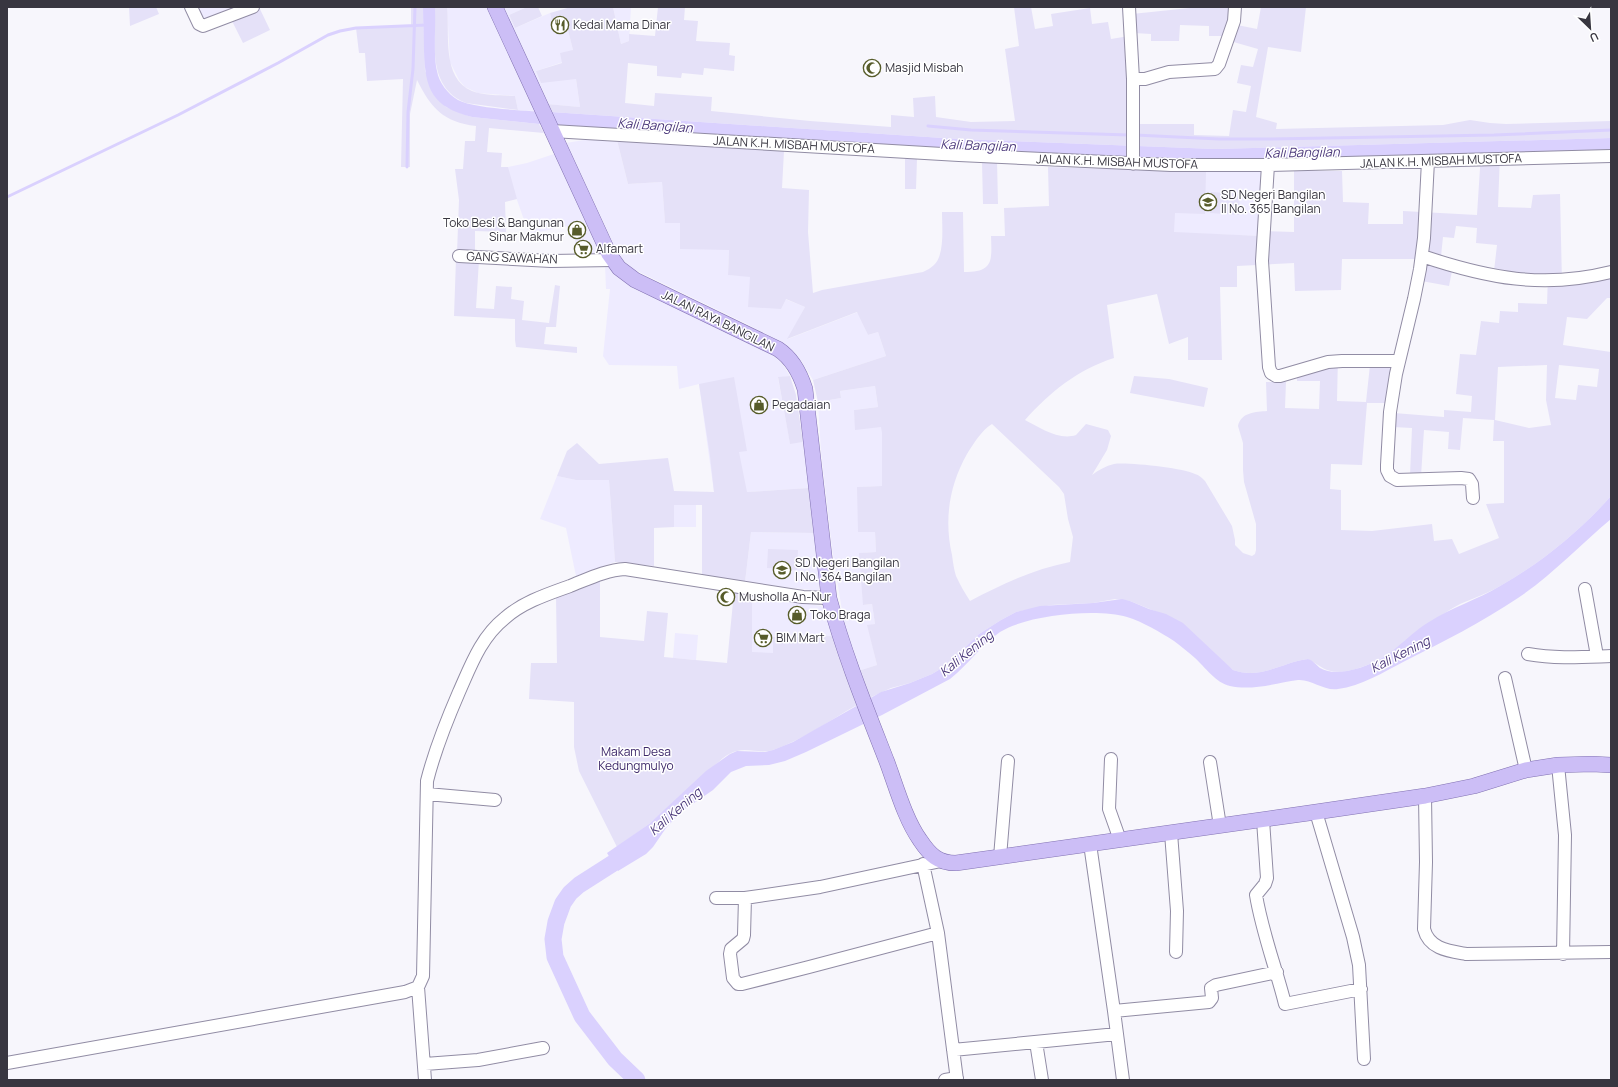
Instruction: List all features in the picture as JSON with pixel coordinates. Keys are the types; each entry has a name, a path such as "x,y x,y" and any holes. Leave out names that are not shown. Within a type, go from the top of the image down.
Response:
{"main road":[{"name":"JALAN RAYA BANGILAN","path":"495,7 613,260 626,274 635,280 778,349 794,364 802,379 805,389 829,598 844,651 907,816 919,839 931,854 941,861"},
{"path":"941,861 956,863 1425,796 1474,786 1526,770 1558,765 1611,765"}],"street":[{"path":"191,7 198,24 203,26 253,7"},
{"path":"1129,7 1133,79 1133,162"},
{"path":"1133,79 1145,79 1169,72 1215,69 1219,64 1234,21 1235,7"},
{"name":"JALAN K.H. MISBAH MUSTOFA","path":"551,129 966,156 1133,162 1268,165 1611,156"},
{"path":"1428,161 1422,256 1414,299 1399,361 1390,412 1387,465 1388,474 1393,479 1397,480 1469,479 1472,484 1473,498"},
{"path":"1268,165 1262,266 1269,367 1271,373 1276,376 1280,376 1323,363 1342,361 1399,361"},
{"name":"GANG SAWAHAN","path":"459,256 551,261 613,260"},
{"path":"1422,256 1484,274 1519,279 1574,279 1611,272"},
{"path":"425,1080 425,1064 418,987 423,976 427,781 436,748 477,652 497,624 515,610 529,602 611,571 625,569 803,597 829,598"},
{"path":"1585,590 1597,656"},
{"path":"1528,654 1544,657 1566,658 1611,656"},
{"path":"1505,678 1526,770"},
{"path":"1111,759 1109,808 1120,840"},
{"path":"1000,857 1008,761"},
{"path":"1210,762 1220,826"},
{"path":"1558,765 1565,835 1563,954"},
{"path":"427,794 495,800"},
{"path":"1425,796 1426,862 1424,929 1432,942 1444,950 1466,954 1563,954 1611,952"},
{"path":"1316,812 1353,937 1359,965 1364,1059"},
{"path":"1262,820 1267,878 1265,884 1256,895 1260,918 1277,972 1285,1004 1361,989"},
{"path":"1171,833 1177,911 1176,952"},
{"path":"1090,844 1123,1080"},
{"path":"716,898 745,898 820,887 941,861"},
{"path":"923,864 938,933 957,1079 944,1080"},
{"path":"745,898 743,939 731,949 730,954 733,978 738,984 938,933"},
{"path":"1114,1011 1209,1002 1212,998 1211,988 1214,986 1277,972"},
{"path":"7,1063 406,992 418,987"},
{"path":"953,1050 1117,1034"},
{"path":"1036,1042 1042,1080"},
{"path":"425,1064 478,1060 543,1048"}],"shaded area":[{"path":"195,7 248,7 203,24"},
{"path":"447,7 489,7 535,111 518,110 515,96 478,93 465,87 459,80 450,62"},
{"path":"501,7 527,7 509,15 515,28 550,13 552,21 565,17 573,50 563,62 536,71 576,79 580,107 547,104"},
{"path":"613,7 631,7 629,41 621,44"},
{"path":"590,139 617,140 628,184 662,182 665,222 680,223 729,250 728,275 751,276 785,299 805,307 788,339 858,312 868,335 878,332 886,356 813,380 802,362 784,345 749,325 633,269 623,260 614,245 566,143"},
{"path":"554,154 604,257 575,258 575,237 570,238 567,226 529,234 511,183 508,167 527,163"},
{"name":"SD Negeri Bangilan II No. 365 Bangilan","path":"1155,171 1263,171 1261,236 1152,232"},
{"path":"605,265 609,265 663,301 774,356 782,363 790,376 778,378 790,443 803,442 809,488 747,492 714,492 699,384 679,389 677,366 609,365 603,356 610,289 606,289"},
{"path":"875,386 878,407 854,410 882,427 883,450 883,486 858,487 875,532 876,552 860,553 864,605 872,604 875,624 868,626 877,665 858,671 843,617 832,548 821,452 818,402 841,398 840,391"},
{"path":"557,476 576,480 609,480 615,562 576,576 566,528 540,519"},
{"path":"673,505 696,505 696,527 674,527"},
{"name":"SD Negeri Bangilan I No. 364 Bangilan","path":"751,532 816,533 819,591 745,582"},
{"path":"752,595 821,606 825,609 833,636 774,637 773,653 752,653"},
{"path":"675,633 698,635 696,660 673,658"}],"green space":[{"path":"129,7 156,7 159,14 130,26"},
{"path":"248,7 259,7 270,30 243,43 229,15"},
{"path":"411,7 423,7 425,71 446,107 472,117 539,124 544,133 489,128 487,152 502,153 501,167 508,167 517,199 505,202 506,232 475,231 475,254 457,253 459,200 455,169 463,169 465,141 475,141 476,126 455,121 439,112 427,98 417,80 410,114 410,167 401,167 403,79 367,81 365,53 359,53 356,28 411,26"},
{"path":"435,7 447,7 448,42 451,66 455,76 462,85 472,91 482,94 515,96 518,110 466,103 453,96 444,86 439,75 436,62"},
{"path":"527,7 538,7 542,16 515,28 509,15"},
{"path":"571,7 613,7 621,44 629,41 629,34 655,36 658,7 685,7 684,20 698,21 696,41 730,43 729,55 735,56 734,71 704,68 703,75 682,73 681,78 657,76 657,66 628,63 625,103 654,106 655,93 712,97 711,111 891,127 891,115 914,117 913,98 935,96 936,117 971,122 1015,121 1005,49 1019,46 1014,7 1031,7 1035,29 1053,26 1051,14 1090,8 1092,24 1108,22 1111,39 1129,36 1131,124 1194,124 1194,135 1229,136 1233,110 1246,112 1251,86 1237,83 1241,65 1253,67 1258,49 1230,41 1237,25 1257,29 1261,7 1306,7 1301,52 1268,47 1256,117 1277,123 1276,129 1443,125 1470,120 1506,124 1611,121 1611,138 1215,149 958,139 551,112 547,104 580,107 576,79 541,83 536,71 562,63 560,53 573,50 565,18 552,21 550,13"},
{"path":"1199,7 1230,7 1231,10 1225,36 1209,36 1209,26 1180,25 1179,41 1151,41 1151,34 1134,33 1132,14"},
{"path":"617,140 784,151 782,188 809,190 808,232 813,293 822,290 923,272 929,269 938,260 940,254 942,240 942,212 963,212 964,272 981,270 989,264 991,259 991,236 1005,236 1004,208 1049,206 1048,167 1206,172 1205,214 1175,213 1174,232 1261,236 1261,231 1294,232 1294,171 1342,171 1343,202 1369,203 1368,224 1403,224 1403,211 1477,215 1481,153 1500,154 1498,207 1531,208 1533,195 1560,194 1562,283 1611,276 1611,298 1607,298 1587,319 1567,317 1563,345 1611,352 1611,496 1586,522 1559,546 1515,577 1494,589 1454,607 1375,662 1347,671 1335,672 1326,670 1308,659 1262,672 1243,673 1233,670 1157,612 1130,601 1115,599 1093,603 1051,605 1016,612 979,634 947,665 932,674 910,683 891,688 869,698 858,671 877,665 867,625 875,624 872,604 863,605 859,553 876,552 875,532 858,532 857,487 882,486 882,433 881,427 855,430 854,410 878,407 875,386 840,391 841,398 818,402 813,380 886,356 878,332 868,335 857,312 787,339 805,307 786,299 781,309 748,307 750,277 728,275 729,250 680,249 680,223 665,223 662,182 628,184","holes":["1456,226 1477,228 1476,243 1497,245 1494,271 1548,276 1547,304 1518,303 1518,312 1500,311 1499,323 1481,321 1476,355 1460,354 1456,394 1472,396 1471,412 1444,410 1444,417 1394,413 1393,427 1412,428 1410,475 1421,476 1424,430 1449,432 1448,449 1460,450 1463,418 1494,420 1493,441 1504,441 1504,503 1486,504 1499,538 1459,554 1452,539 1434,541 1432,524 1372,531 1341,530 1341,490 1330,489 1331,464 1362,465 1367,403 1389,403 1395,365 1370,365 1366,402 1337,401 1338,356 1297,367 1297,381 1320,381 1319,409 1285,408 1286,382 1266,382 1267,411 1254,412 1246,415 1242,418 1238,426 1243,443 1244,482 1256,524 1256,550 1255,554 1252,556 1243,553 1235,545 1232,526 1205,481 1196,474 1168,468 1114,464 1099,470 1092,475 1107,450 1111,436 1108,430 1086,424 1076,435 1063,436 1056,435 1025,420 1044,400 1065,383 1088,369 1114,358 1107,305 1157,294 1169,344 1188,337 1188,360 1222,360 1220,287 1237,287 1237,266 1294,263 1295,291 1341,290 1342,259 1419,259 1416,280 1449,286 1452,271 1440,266 1443,237 1454,238","1547,365 1546,400 1551,425 1529,428 1495,420 1498,367","1559,365 1599,369 1597,387 1578,385 1576,400 1555,398","992,424 1059,487 1064,494 1068,519 1073,537 1070,562 1018,578 970,601 956,576 954,569 948,529 948,516 952,491 961,466 975,442"]},
{"path":"905,159 917,159 916,189 905,189"},
{"path":"997,161 998,204 983,204 982,162"},
{"path":"1211,192 1240,194 1239,215 1210,213"},
{"path":"456,259 479,260 476,308 494,309 496,286 512,287 511,299 524,301 522,320 549,323 555,285 560,286 556,327 546,327 544,344 577,347 577,353 516,347 515,319 454,316"},
{"path":"790,376 796,395 803,442 790,444 778,377"},
{"path":"1134,376 1169,379 1208,388 1204,407 1130,393"},
{"path":"734,377 747,451 739,452 747,492 809,488 816,533 751,532 745,582 702,575 702,505 674,505 674,527 654,528 654,566 615,562 609,480 576,480 557,476 567,451 577,443 599,464 668,458 674,491 714,492 699,384"},
{"path":"768,549 798,550 797,570 767,568"},
{"name":"Makam Desa Kedungmulyo","path":"600,581 600,637 644,641 647,611 668,613 664,657 727,663 734,592 752,595 752,652 773,653 773,637 833,636 843,669 857,705 784,746 768,751 735,751 728,755 649,824 617,847 579,771 574,747 574,702 529,699 531,663 557,663 556,597"}],"water":[{"name":"Kali Bangilan","path":"423,7 435,7 436,64 438,75 442,84 451,95 458,100 477,106 517,110 958,139 1215,149 1611,138 1611,150 1205,161 1048,155 539,124 472,117 458,113 439,102 429,86 426,76 424,51"},
{"path":"1611,496 1611,519 1554,570 1530,589 1504,607 1462,631 1364,682 1338,689 1322,687 1303,680 1247,688 1230,686 1215,678 1195,658 1174,641 1127,617 1114,614 1080,613 1044,617 1012,626 1000,632 950,679 882,715 785,761 769,765 746,766 731,772 713,790 681,812 666,828 653,847 646,854 618,871 607,853 649,824 706,771 730,754 737,751 765,752 773,750 793,742 881,692 932,674 947,665 979,634 1016,612 1040,606 1093,603 1122,599 1166,614 1183,623 1233,670 1243,673 1262,672 1308,659 1326,671 1347,671 1360,668 1380,659 1429,622 1491,591 1515,577 1559,546 1586,522"}],"waterway":[{"path":"407,167 408,112 413,69 415,7"},
{"path":"7,197 178,115 328,35 356,28 427,25"},
{"path":"928,126 971,130 1129,135"},
{"name":"Kali Bangilan","path":"1135,135 1219,139 1271,139 1494,135 1611,130"},
{"name":"Kali Kening","path":"632,848 615,862 579,885 570,893 563,903 556,922 553,939 555,957 582,1016 615,1059 637,1080"}],"place":[{"name":"Kedai Mama Dinar","path":"560,25"},
{"name":"Masjid Misbah","path":"872,68"},
{"name":"SD Negeri Bangilan II No. 365 Bangilan","path":"1208,202"},
{"name":"Toko Besi & Bangunan Sinar Makmur","path":"577,230"},
{"name":"Alfamart","path":"583,249"},
{"name":"Pegadaian","path":"759,405"},
{"name":"SD Negeri Bangilan I No. 364 Bangilan","path":"782,570"},
{"name":"Musholla An-Nur","path":"726,597"},
{"name":"Toko Braga","path":"797,615"},
{"name":"BIM Mart","path":"763,638"}]}
